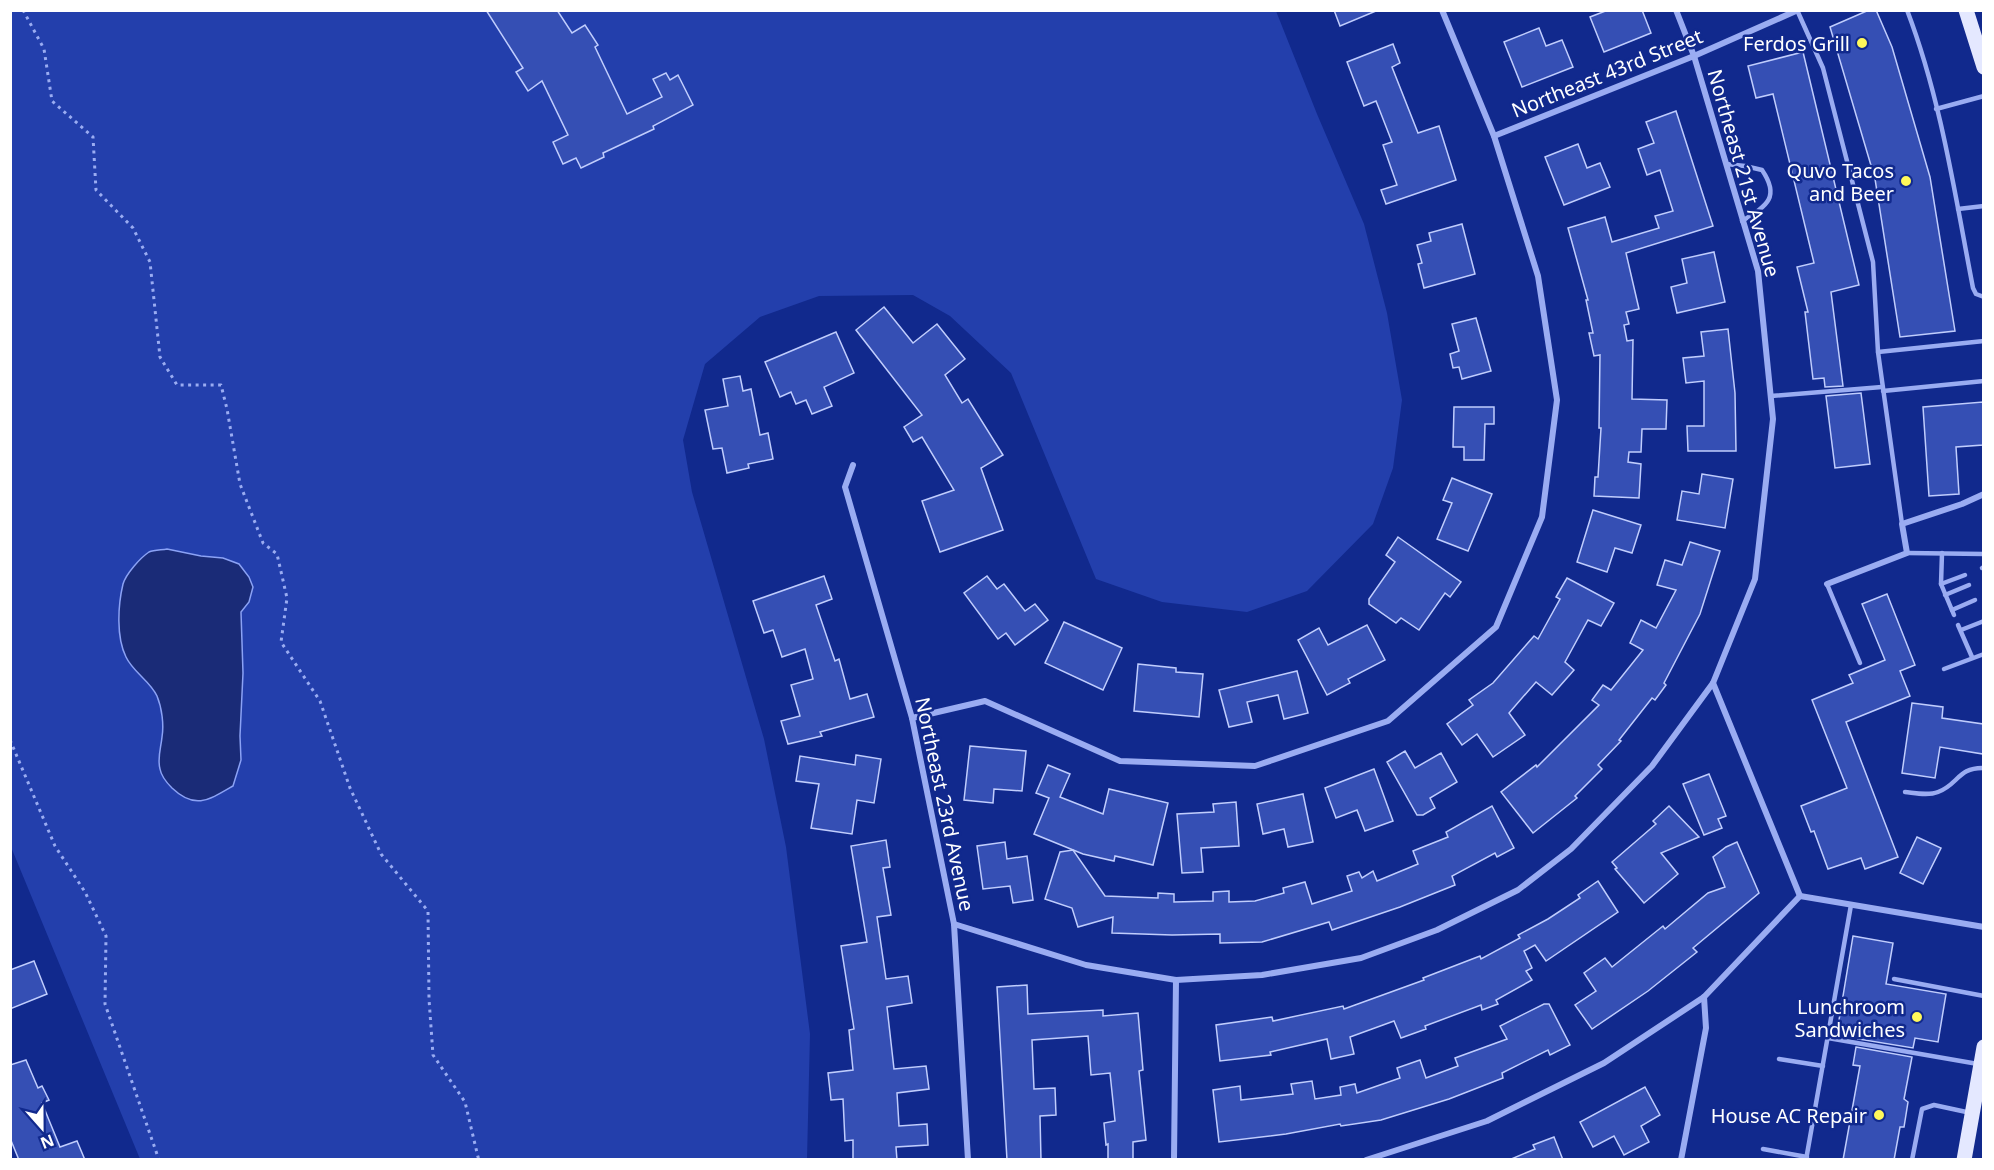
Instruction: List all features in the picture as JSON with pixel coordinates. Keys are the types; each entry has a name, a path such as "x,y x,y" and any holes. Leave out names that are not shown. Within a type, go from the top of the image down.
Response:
{"main road":[{"path":"1966,10 1983,67"},
{"path":"1964,1160 1983,1047"}],"street":[{"path":"912,718 985,701 1120,761 1255,766 1388,721 1496,627 1542,517 1557,400 1538,276 1494,135 1442,10"},
{"name":"Northeast 21st Avenue","path":"954,924 1086,965 1176,980 1263,975 1361,958 1437,930 1518,890 1571,849 1652,766 1713,683 1755,579 1773,419 1758,271 1694,56 1676,10"},
{"name":"Northeast 43rd Street","path":"1494,135 1694,56 1797,11"},
{"name":"Northeast 23rd Avenue","path":"853,465 845,488 912,718 954,924 968,1160"},
{"path":"1827,584 1907,553 1902,524 1962,504 1983,494"},
{"path":"1713,683 1800,896"},
{"path":"1800,896 1983,927"},
{"path":"1366,1160 1487,1121 1604,1063 1704,997 1800,896"},
{"path":"1174,1160 1176,980"},
{"path":"1681,1160 1706,1028 1704,997"}],"lane":[{"path":"1906,10 1924,62 1936,109 1973,288 1976,294 1983,297"},
{"path":"1797,11 1822,68 1873,262 1878,352 1902,524"},
{"path":"1936,109 1983,96"},
{"path":"1726,164 1762,170 1770,182 1772,192 1767,203 1742,220"},
{"path":"1958,209 1983,206"},
{"path":"1878,352 1983,341"},
{"path":"1771,396 1983,381"},
{"path":"1907,553 1983,554"},
{"path":"1942,553 1941,584 1953,612 1975,600"},
{"path":"1941,584 1965,575"},
{"path":"1827,584 1860,663"},
{"path":"1945,595 1969,585"},
{"path":"1961,630 1983,621"},
{"path":"1958,625 1972,657"},
{"path":"1944,669 1983,654"},
{"path":"1905,792 1938,793 1971,768 1983,768"},
{"path":"1763,1149 1807,1158 1851,905"},
{"path":"1894,979 1983,996"},
{"path":"1827,1038 1980,1064"},
{"path":"1779,1059 1823,1066"},
{"path":"1912,1160 1922,1109 1934,1105 1972,1114"}],"path":[{"path":"23,10 44,49 52,101 93,137 96,190 133,228 150,262 160,357 177,385 220,384 227,409 240,484 263,543 277,554 287,598 281,642 320,701 350,788 381,854 428,911 429,999 433,1054 465,1102 478,1157 481,1160"},
{"path":"10,740 55,846 84,892 106,936 105,1004 159,1160"}],"shaded area":[{"path":"10,11 1276,11 1364,224 1387,313 1402,400 1393,468 1373,524 1307,591 1247,612 1162,602 1096,579 1011,373 950,316 913,295 819,296 760,317 705,364 683,440 692,492 764,739 786,847 810,1034 807,1159 140,1159 11,847"},
{"path":"167,549 223,558 239,564 253,587 249,602 241,612 243,673 241,760 233,786 209,799 195,801 180,795 164,779 159,761 163,722 159,701 150,686 126,657 119,631 121,592 125,580 134,566 149,552"}],"building":[{"path":"486,10 557,10 572,33 585,25 598,45 595,47 627,114 662,97 653,79 666,73 670,80 678,75 693,105 653,126 654,129 603,153 604,157 581,168 576,158 563,164 553,142 568,135 542,81 528,91 516,72 523,68"},
{"path":"1334,10 1376,10 1376,11 1340,26"},
{"path":"1608,10 1642,10 1651,33 1604,52 1590,17"},
{"path":"1869,10 1876,10 1892,47 1930,177 1955,331 1900,337 1875,179 1830,27"},
{"path":"1539,28 1546,46 1562,40 1573,67 1522,87 1504,42"},
{"path":"1393,44 1400,63 1392,67 1418,133 1439,126 1456,180 1386,204 1381,190 1397,185 1383,145 1392,142 1376,101 1364,106 1347,62"},
{"path":"1803,52 1859,285 1831,292 1843,386 1825,387 1824,378 1813,379 1805,312 1808,312 1797,267 1814,263 1773,94 1756,98 1748,66"},
{"path":"1676,111 1713,226 1626,253 1639,309 1626,312 1629,324 1624,325 1627,341 1633,340 1632,399 1667,400 1666,429 1642,429 1641,452 1629,452 1628,462 1641,464 1639,498 1594,496 1595,477 1598,477 1601,428 1599,428 1600,355 1594,356 1589,333 1593,333 1586,300 1588,300 1568,228 1605,217 1612,242 1659,228 1655,216 1673,211 1660,170 1647,175 1638,149 1654,143 1646,122"},
{"path":"1578,144 1587,168 1600,163 1610,187 1564,205 1545,157"},
{"path":"1462,224 1475,274 1424,288 1418,264 1422,263 1417,245 1431,241 1429,233"},
{"path":"1714,252 1725,302 1677,313 1671,287 1687,283 1682,259"},
{"path":"884,307 913,343 937,324 965,359 945,375 962,403 968,399 1003,455 981,468 1003,530 940,552 922,501 954,490 922,437 913,442 904,427 922,415 856,330"},
{"path":"1476,318 1491,371 1462,379 1459,367 1453,368 1450,354 1459,351 1452,324"},
{"path":"1728,329 1735,393 1736,451 1688,451 1687,426 1704,426 1704,381 1686,383 1683,358 1704,356 1701,332"},
{"path":"836,332 854,373 824,387 832,406 812,414 806,400 796,404 791,392 780,397 765,362"},
{"path":"740,376 743,391 751,389 760,435 768,433 773,459 748,464 749,468 727,473 722,448 713,449 705,410 728,406 723,379"},
{"path":"1861,393 1870,464 1835,468 1826,396"},
{"path":"1983,402 1983,445 1956,447 1959,494 1929,496 1923,407"},
{"path":"1454,407 1494,407 1494,424 1485,424 1484,460 1464,460 1464,447 1453,447"},
{"path":"1702,474 1733,479 1725,528 1677,520 1682,491 1699,494"},
{"path":"1452,478 1492,494 1468,551 1437,539 1452,503 1443,500"},
{"path":"1593,510 1641,525 1632,553 1615,548 1607,572 1577,562"},
{"path":"1398,537 1461,582 1450,597 1445,593 1419,630 1401,618 1396,623 1369,604 1369,599 1395,562 1386,555"},
{"path":"1690,542 1720,551 1700,614 1664,683 1666,685 1655,700 1652,698 1619,740 1621,741 1598,765 1602,769 1575,796 1577,798 1533,833 1501,792 1536,765 1537,767 1599,705 1592,700 1603,685 1611,690 1643,650 1630,643 1641,620 1656,628 1676,590 1657,585 1665,560 1682,565"},
{"path":"824,576 832,599 816,605 835,661 839,659 850,699 867,694 874,717 820,732 822,736 788,744 781,721 800,716 791,685 813,679 805,649 782,657 773,630 764,633 753,601"},
{"path":"987,576 997,589 1004,584 1025,611 1035,604 1048,620 1015,645 1006,633 998,639 964,593"},
{"path":"1567,578 1614,603 1601,626 1588,620 1565,662 1574,670 1552,695 1536,682 1509,713 1525,735 1493,757 1477,734 1462,745 1447,724 1473,705 1469,700 1493,683 1534,636 1538,639 1560,599 1556,597"},
{"path":"1887,594 1915,665 1900,671 1910,696 1846,722 1898,857 1865,869 1861,858 1828,869 1814,831 1811,832 1801,806 1847,788 1812,700 1853,683 1849,675 1885,660 1862,604"},
{"path":"1064,622 1122,648 1103,690 1045,663"},
{"path":"1367,625 1385,660 1348,679 1350,683 1327,695 1298,640 1319,628 1328,645"},
{"path":"1138,664 1176,668 1176,672 1203,674 1199,717 1134,711"},
{"path":"1297,671 1308,713 1284,719 1278,695 1247,702 1252,722 1229,727 1219,690"},
{"path":"1912,703 1943,707 1942,718 1983,724 1983,754 1940,747 1935,778 1902,773"},
{"path":"970,746 1026,751 1022,791 994,789 993,803 964,800"},
{"path":"1405,751 1415,768 1441,753 1457,782 1430,798 1435,808 1423,815 1417,815 1387,762"},
{"path":"856,755 881,759 874,803 857,800 852,834 811,828 819,784 796,781 800,756 855,765"},
{"path":"1048,765 1070,774 1060,797 1103,814 1109,789 1168,803 1153,865 1115,856 1114,861 1083,854 1034,834 1049,798 1036,793"},
{"path":"1374,769 1393,821 1365,831 1357,810 1336,818 1325,788"},
{"path":"1709,774 1726,816 1718,819 1722,828 1704,835 1683,784"},
{"path":"1303,794 1313,842 1288,847 1284,829 1263,834 1257,804"},
{"path":"1236,802 1239,846 1201,848 1203,872 1182,873 1177,814 1214,812 1213,804"},
{"path":"1492,806 1514,848 1497,857 1495,853 1452,876 1455,885 1332,930 1329,922 1262,942 1220,943 1220,934 1112,933 1113,917 1078,927 1072,908 1045,899 1060,852 1073,850 1105,896 1158,898 1158,893 1174,894 1174,902 1213,901 1213,892 1229,891 1229,902 1255,901 1284,893 1283,888 1305,882 1312,904 1352,891 1347,876 1359,872 1362,878 1373,871 1377,881 1418,864 1413,851 1448,837 1446,832"},
{"path":"1669,806 1699,837 1661,853 1678,874 1644,903 1615,869 1617,868 1612,862 1656,824 1653,821"},
{"path":"1917,837 1941,848 1923,884 1900,873"},
{"path":"886,840 890,867 883,868 891,915 877,917 886,979 908,976 912,1003 887,1007 894,1069 926,1066 929,1089 897,1093 899,1126 927,1124 928,1145 896,1147 897,1160 853,1160 853,1140 845,1141 843,1099 831,1100 828,1073 853,1070 849,1030 854,1029 841,946 867,942 851,846"},
{"path":"1005,842 1007,859 1027,856 1033,900 1013,903 1010,886 983,889 977,846"},
{"path":"1737,842 1759,893 1693,948 1697,952 1648,991 1592,1029 1575,1005 1596,991 1584,973 1605,958 1612,967 1663,926 1665,929 1708,893 1725,887 1713,857"},
{"path":"1598,881 1618,912 1546,961 1535,945 1524,951 1532,968 1526,971 1532,980 1496,1000 1498,1004 1482,1010 1481,1005 1425,1026 1426,1029 1401,1038 1394,1021 1350,1037 1354,1054 1331,1059 1327,1039 1270,1052 1271,1055 1220,1061 1216,1025 1272,1017 1273,1021 1343,1006 1344,1009 1424,980 1423,978 1480,956 1481,959 1520,938 1518,935 1580,898 1578,895"},
{"path":"1853,936 1893,943 1886,984 1946,994 1938,1042 1915,1038 1913,1048 1858,1039 1860,1029 1838,1026"},
{"path":"34,961 47,994 10,1009 10,970"},
{"path":"1027,985 1028,1014 1103,1010 1103,1016 1138,1013 1143,1070 1139,1071 1146,1140 1133,1142 1133,1160 1108,1160 1104,1123 1115,1121 1110,1073 1091,1075 1088,1036 1032,1040 1034,1089 1055,1088 1056,1115 1040,1116 1041,1160 1007,1160 997,987"},
{"path":"1544,1004 1549,1004 1570,1045 1550,1055 1548,1050 1502,1073 1503,1078 1449,1099 1381,1120 1219,1142 1213,1090 1240,1086 1241,1100 1293,1094 1291,1084 1312,1081 1315,1099 1341,1095 1340,1087 1355,1084 1357,1093 1400,1078 1397,1068 1420,1060 1426,1078 1458,1066 1455,1058 1507,1039 1500,1026"},
{"name":"House AC Repair","path":"1856,1047 1912,1057 1904,1099 1908,1102 1904,1127 1900,1127 1894,1160 1843,1160 1860,1066 1853,1065"},
{"path":"26,1060 38,1088 42,1086 49,1100 42,1103 60,1147 77,1141 85,1160 19,1160 10,1138 10,1065"},
{"path":"1645,1087 1660,1115 1641,1126 1649,1142 1624,1155 1614,1136 1593,1147 1580,1122"},
{"path":"1554,1137 1563,1160 1509,1160 1535,1149 1533,1145"}],"place":[{"name":"Ferdos Grill","path":"1862,43"},
{"name":"Quvo Tacos and Beer","path":"1906,181"},
{"name":"Lunchroom Sandwiches","path":"1917,1017"},
{"name":"House AC Repair","path":"1879,1115"}]}
